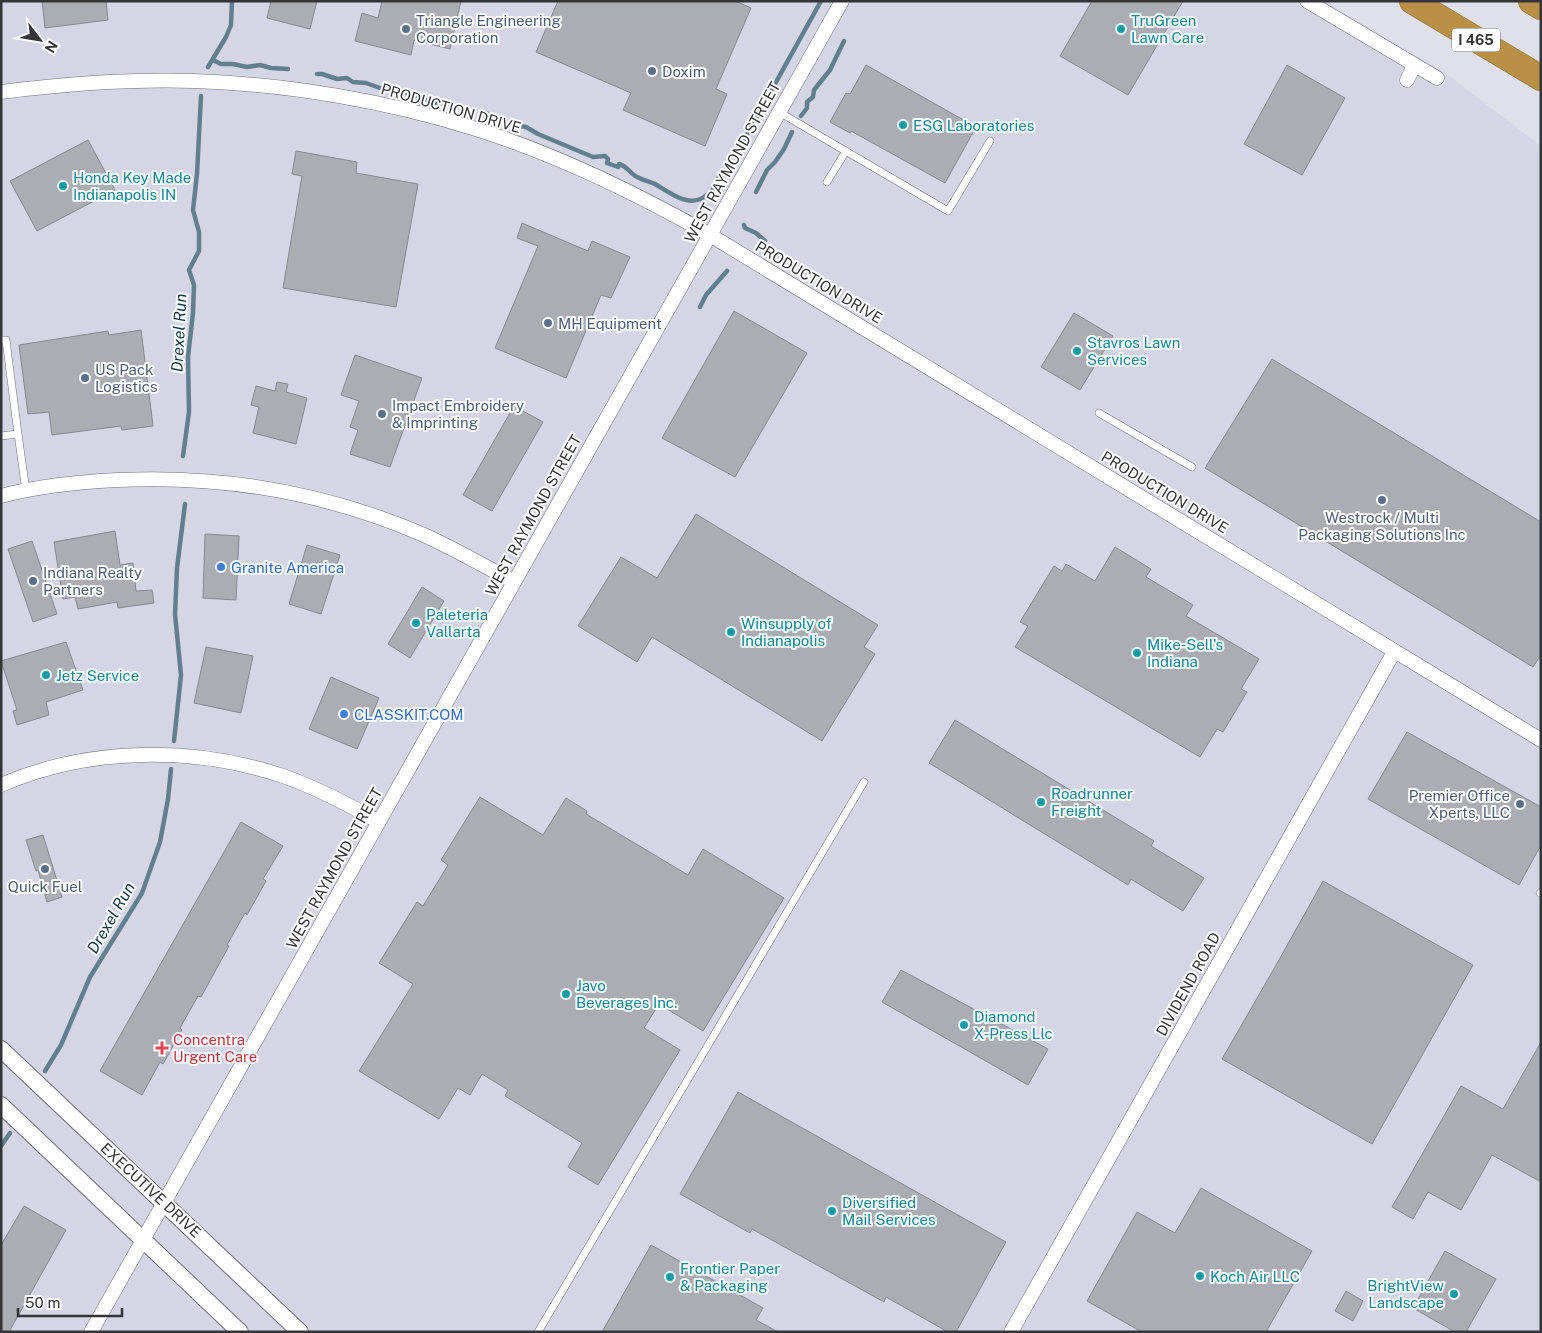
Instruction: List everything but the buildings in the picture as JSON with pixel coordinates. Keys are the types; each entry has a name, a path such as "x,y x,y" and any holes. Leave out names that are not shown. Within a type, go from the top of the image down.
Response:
{"highway":[{"name":"I 465","path":"1412,1 1541,78"},
{"path":"1531,1 1541,7"}],"street":[{"name":"WEST RAYMOND STREET","path":"91,1332 842,1"},
{"path":"1307,1 1437,78"},
{"path":"1406,80 1414,66"},
{"name":"PRODUCTION DRIVE","path":"1,92 72,84 195,81 253,85 369,102 475,129 524,146 630,192 710,235 1541,740"},
{"path":"1,496 89,482 152,479 230,483 286,492 341,506 395,524 447,546 514,582"},
{"name":"DIVIDEND ROAD","path":"1011,1332 1394,652"},
{"path":"1,785 58,766 105,758 143,755 200,758 247,766 290,779 331,796 379,822"},
{"name":"EXECUTIVE DRIVE","path":"1,1049 300,1332"},
{"path":"1,1105 240,1332"}],"lane":[{"path":"779,112 948,211 990,141"},
{"path":"827,182 846,151"},
{"path":"1,340 6,340 26,491"},
{"path":"1099,412 1192,467"},
{"path":"1,436 18,434"},
{"path":"538,1332 864,782"}],"shaded area":[{"path":"1,1 1325,1 1444,72 1541,146 1541,1332 1,1332"}],"waterway":[{"name":"Drexel Run","path":"208,67 231,25 232,1"},
{"path":"740,147 821,1"},
{"path":"801,116 807,108 807,102 813,97 814,90 830,70 844,41"},
{"path":"213,60 221,64 247,67 260,65 288,69"},
{"path":"317,74 337,79 347,78 353,82 366,83 380,88 409,93 435,103 444,103"},
{"name":"Drexel Run","path":"183,456 189,412 188,357 194,285 189,270 199,251 199,232 193,210 201,96"},
{"path":"483,112 499,118 508,124 526,127 593,157 605,156 608,159 607,163 618,167 619,164 622,165 636,177 655,184 672,195 685,200 692,201 704,197 714,188 719,176 723,175 725,171"},
{"path":"756,192 767,170 784,149 792,132"},
{"path":"744,225 745,228 756,233 765,241"},
{"path":"700,307 706,295 727,271"},
{"name":"Drexel Run","path":"174,741 181,675 175,614 177,568 185,504"},
{"name":"Drexel Run","path":"45,1071 61,1045 90,977 142,893 160,842 168,799 171,769"},
{"name":"Drexel Run","path":"1,1146 10,1133"}],"place":[{"name":"Triangle Engineering Corporation","path":"406,29"},
{"name":"TruGreen Lawn Care","path":"1121,29"},
{"name":"Doxim","path":"652,71"},
{"name":"ESG Laboratories","path":"903,125"},
{"name":"Honda Key Made Indianapolis IN","path":"63,186"},
{"name":"MH Equipment","path":"548,323"},
{"name":"Stavros Lawn Services","path":"1077,351"},
{"name":"US Pack Logistics","path":"85,378"},
{"name":"Impact Embroidery & Imprinting","path":"382,414"},
{"name":"Westrock / Multi Packaging Solutions Inc","path":"1382,500"},
{"name":"Granite America","path":"221,567"},
{"name":"Indiana Realty Partners","path":"33,581"},
{"name":"Paleteria Vallarta","path":"416,623"},
{"name":"Winsupply of Indianapolis","path":"731,632"},
{"name":"Mike-Sell's Indiana","path":"1137,653"},
{"name":"Jetz Service","path":"46,675"},
{"name":"CLASSKIT.COM","path":"344,714"},
{"name":"Roadrunner Freight","path":"1041,802"},
{"name":"Premier Office Xperts, LLC","path":"1520,804"},
{"name":"Quick Fuel","path":"45,869"},
{"name":"Javo Beverages Inc.","path":"566,994"},
{"name":"Diamond X-Press Llc","path":"964,1025"},
{"name":"Concentra Urgent Care","path":"162,1048"},
{"name":"Diversified Mail Services","path":"832,1211"},
{"name":"Koch Air LLC","path":"1200,1276"},
{"name":"Frontier Paper & Packaging","path":"670,1277"},
{"name":"BrightView Landscape","path":"1454,1294"}]}
